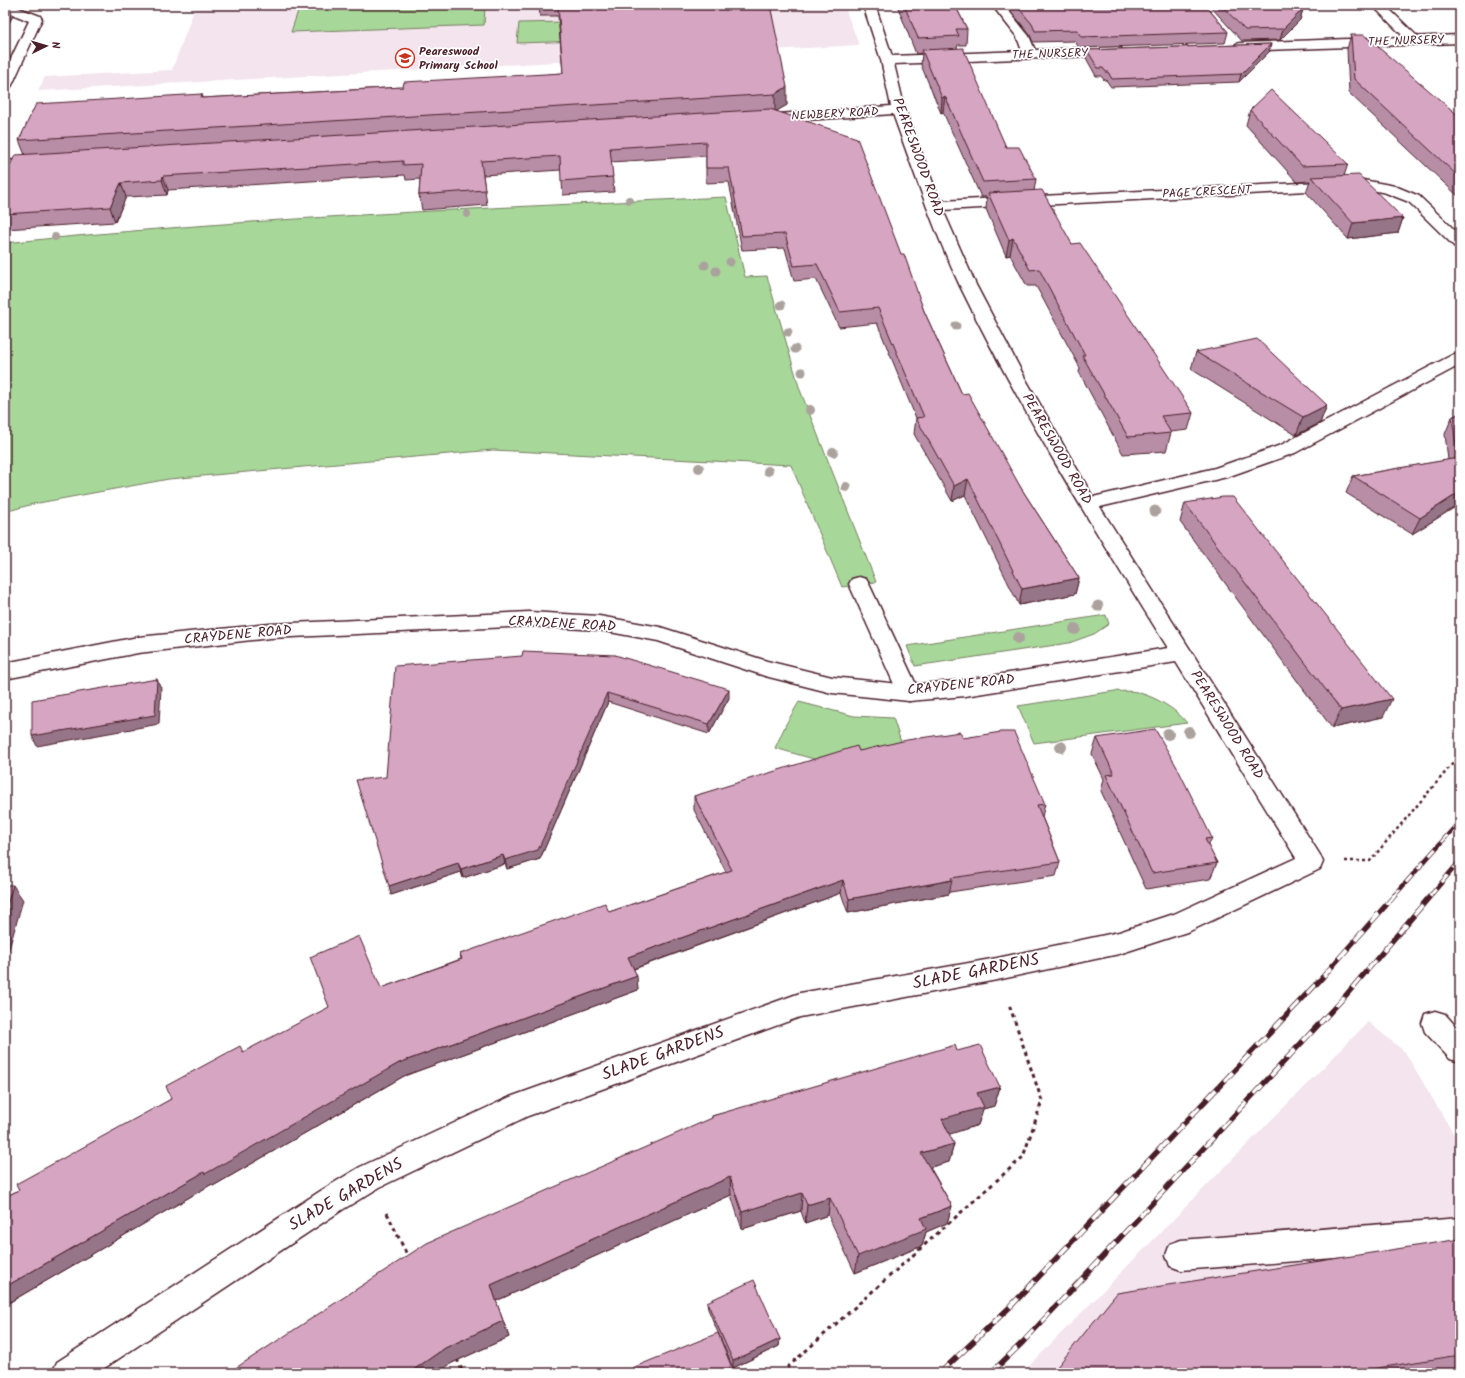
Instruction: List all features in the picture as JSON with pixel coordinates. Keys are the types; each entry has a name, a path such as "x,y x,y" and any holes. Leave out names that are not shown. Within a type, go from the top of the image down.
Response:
{"street":[{"name":"PEARESWOOD ROAD","path":"869,5 887,60 898,110 934,206 968,285 1016,378 1088,504 1311,862"},
{"path":"998,5 1022,36 1030,54"},
{"path":"1378,5 1415,41"},
{"path":"5,7 36,19 5,86"},
{"name":"THE NURSERY","path":"1233,45 1457,39"},
{"name":"THE NURSERY","path":"887,60 1132,51"},
{"name":"NEWBERY ROAD","path":"746,120 898,110"},
{"path":"5,165 53,162"},
{"name":"PAGE CRESCENT","path":"934,206 1363,184 1390,189 1414,199 1460,244"},
{"path":"1088,504 1220,473 1288,449 1460,358"},
{"path":"859,584 909,693"},
{"name":"CRAYDENE ROAD","path":"5,671 138,645 270,631 529,619 599,623 660,634 765,668 832,684 909,693 965,688 1182,653"},
{"name":"SLADE GARDENS","path":"68,1373 332,1200 370,1177 520,1106 800,1005 997,969 1120,943 1181,922 1311,862"},
{"path":"1435,1023 1460,1050"},
{"path":"1181,1255 1460,1233"}],"path":[{"path":"1370,861 1460,755"},
{"path":"782,1373 1023,1157 1042,1101 997,969"},
{"path":"370,1177 410,1261"},
{"path":"453,1352 463,1373"}],"shaded area":[{"name":"Peareswood Primary School","path":"196,5 844,5 859,45 38,91 45,77 172,70"},
{"path":"1368,1022 1405,1052 1460,1145 1460,1373 1028,1373 1030,1365"}],"green space":[{"path":"300,5 485,5 484,25 291,32"},
{"path":"614,21 615,40 517,43 519,23"},
{"path":"726,197 745,277 767,276 800,390 876,582 842,587 791,465 493,450 169,479 33,504 5,512 5,243 95,234 275,220"},
{"path":"1106,615 1109,624 1094,634 1069,643 915,666 907,646"},
{"path":"1115,691 1137,692 1153,698 1172,709 1187,723 1034,743 1018,706"},
{"path":"799,702 854,716 893,718 905,754 817,760 775,748 786,724"}],"building":[{"path":"558,5 770,5 787,87 775,94 19,140 36,104 202,94 201,98 403,87 404,82 563,73"},
{"path":"904,5 955,5 967,29 956,29 959,36 918,38"},
{"path":"1016,5 1205,5 1228,32 1081,37 1077,30 1035,31 1032,24"},
{"path":"1221,5 1299,5 1303,9 1283,29 1245,30"},
{"path":"1351,35 1364,35 1460,117 1460,178 1354,79"},
{"path":"1271,44 1241,74 1112,79 1108,72 1106,72 1103,68 1098,68 1087,50"},
{"path":"963,48 1006,147 1019,147 1036,179 983,182 945,96 942,98 922,50"},
{"path":"1271,90 1348,164 1302,166 1250,110"},
{"path":"770,109 857,138 901,254 904,254 924,311 962,394 968,393 1021,488 1079,578 1022,589 968,479 954,486 916,418 924,417 878,308 840,312 817,264 794,266 785,234 742,236 729,168 706,168 706,142 610,148 613,177 561,181 560,156 481,161 485,190 419,195 421,164 403,165 403,161 163,176 162,180 121,183 110,207 5,214 5,168 9,168 15,155"},
{"path":"1359,175 1403,218 1353,223 1311,177"},
{"path":"1042,190 1072,244 1080,243 1193,413 1161,416 1171,433 1128,437 1082,355 1085,355 1039,269 1030,270 1013,238 1009,240 988,193"},
{"path":"1257,339 1327,405 1303,417 1196,352"},
{"path":"1460,413 1460,492 1420,518 1353,476 1458,458 1452,417"},
{"path":"1223,497 1233,497 1392,699 1341,710 1185,503"},
{"path":"523,651 615,655 729,689 709,724 607,693 538,850 505,860 503,855 461,869 458,863 389,886 356,780 386,777 395,666 522,656"},
{"path":"157,679 155,715 32,736 32,700"},
{"path":"1155,729 1178,769 1212,838 1205,839 1217,863 1152,873 1106,775 1114,774 1097,738"},
{"path":"960,732 963,738 1001,732 1014,732 1045,804 1037,805 1060,862 951,878 952,880 849,899 843,880 628,957 637,976 399,1063 205,1174 204,1172 5,1287 5,1197 19,1190 16,1184 171,1099 166,1086 240,1046 243,1052 329,1007 310,957 359,936 381,988 462,959 460,954 605,903 609,912 732,870 694,796 857,746 859,751 907,740"},
{"path":"5,885 13,885 5,911"},
{"path":"955,1045 957,1051 980,1045 1000,1087 977,1093 984,1107 942,1119 954,1144 921,1153 952,1206 921,1218 926,1229 858,1256 830,1198 807,1205 802,1193 742,1212 730,1177 491,1285 503,1321 445,1348 409,1373 228,1373 427,1243 712,1118 712,1116"},
{"path":"1460,1239 1460,1355 1346,1373 1052,1373 1117,1293"},
{"path":"754,1280 780,1339 733,1361 707,1302"},
{"path":"718,1333 734,1373 634,1373 632,1368"}],"railway":[{"path":"1394,896 1460,821"},
{"path":"1430,896 1460,861"},
{"path":"940,1373 1011,1306 1320,980 1395,895"},
{"path":"991,1373 1023,1342 1347,994 1431,895"}],"place":[{"name":"Peareswood Primary School","path":"405,58"}]}
